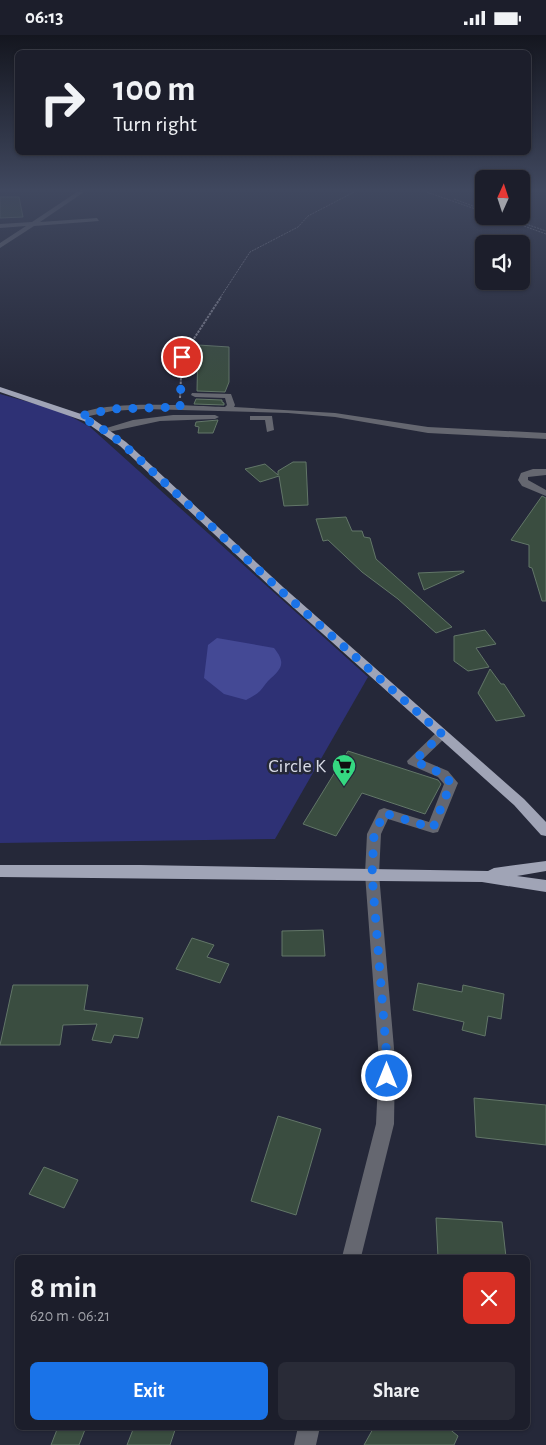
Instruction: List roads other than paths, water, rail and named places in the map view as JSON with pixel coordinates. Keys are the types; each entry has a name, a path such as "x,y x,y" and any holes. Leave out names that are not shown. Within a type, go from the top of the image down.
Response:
{"main road":[{"path":"0,389 80,416 123,444 279,589 519,803 546,831"},
{"path":"519,803 546,817"},
{"path":"482,876 546,866"},
{"path":"0,871 482,876 546,886"}],"street":[{"path":"195,395 228,396 231,405 227,410"},
{"path":"80,416 112,409 180,407 288,411 335,415 428,430 546,436"},
{"path":"104,430 135,421 173,417 268,418 270,430"},
{"path":"546,472 533,472 524,475 523,480 525,485 546,493"},
{"path":"352,1255 385,1124 387,1060 372,874 374,835 384,813 433,828 451,783 443,774 414,761 442,734"},
{"path":"305,1445 308,1430"}],"place":[{"name":"Circle K","path":"344,787"}]}
